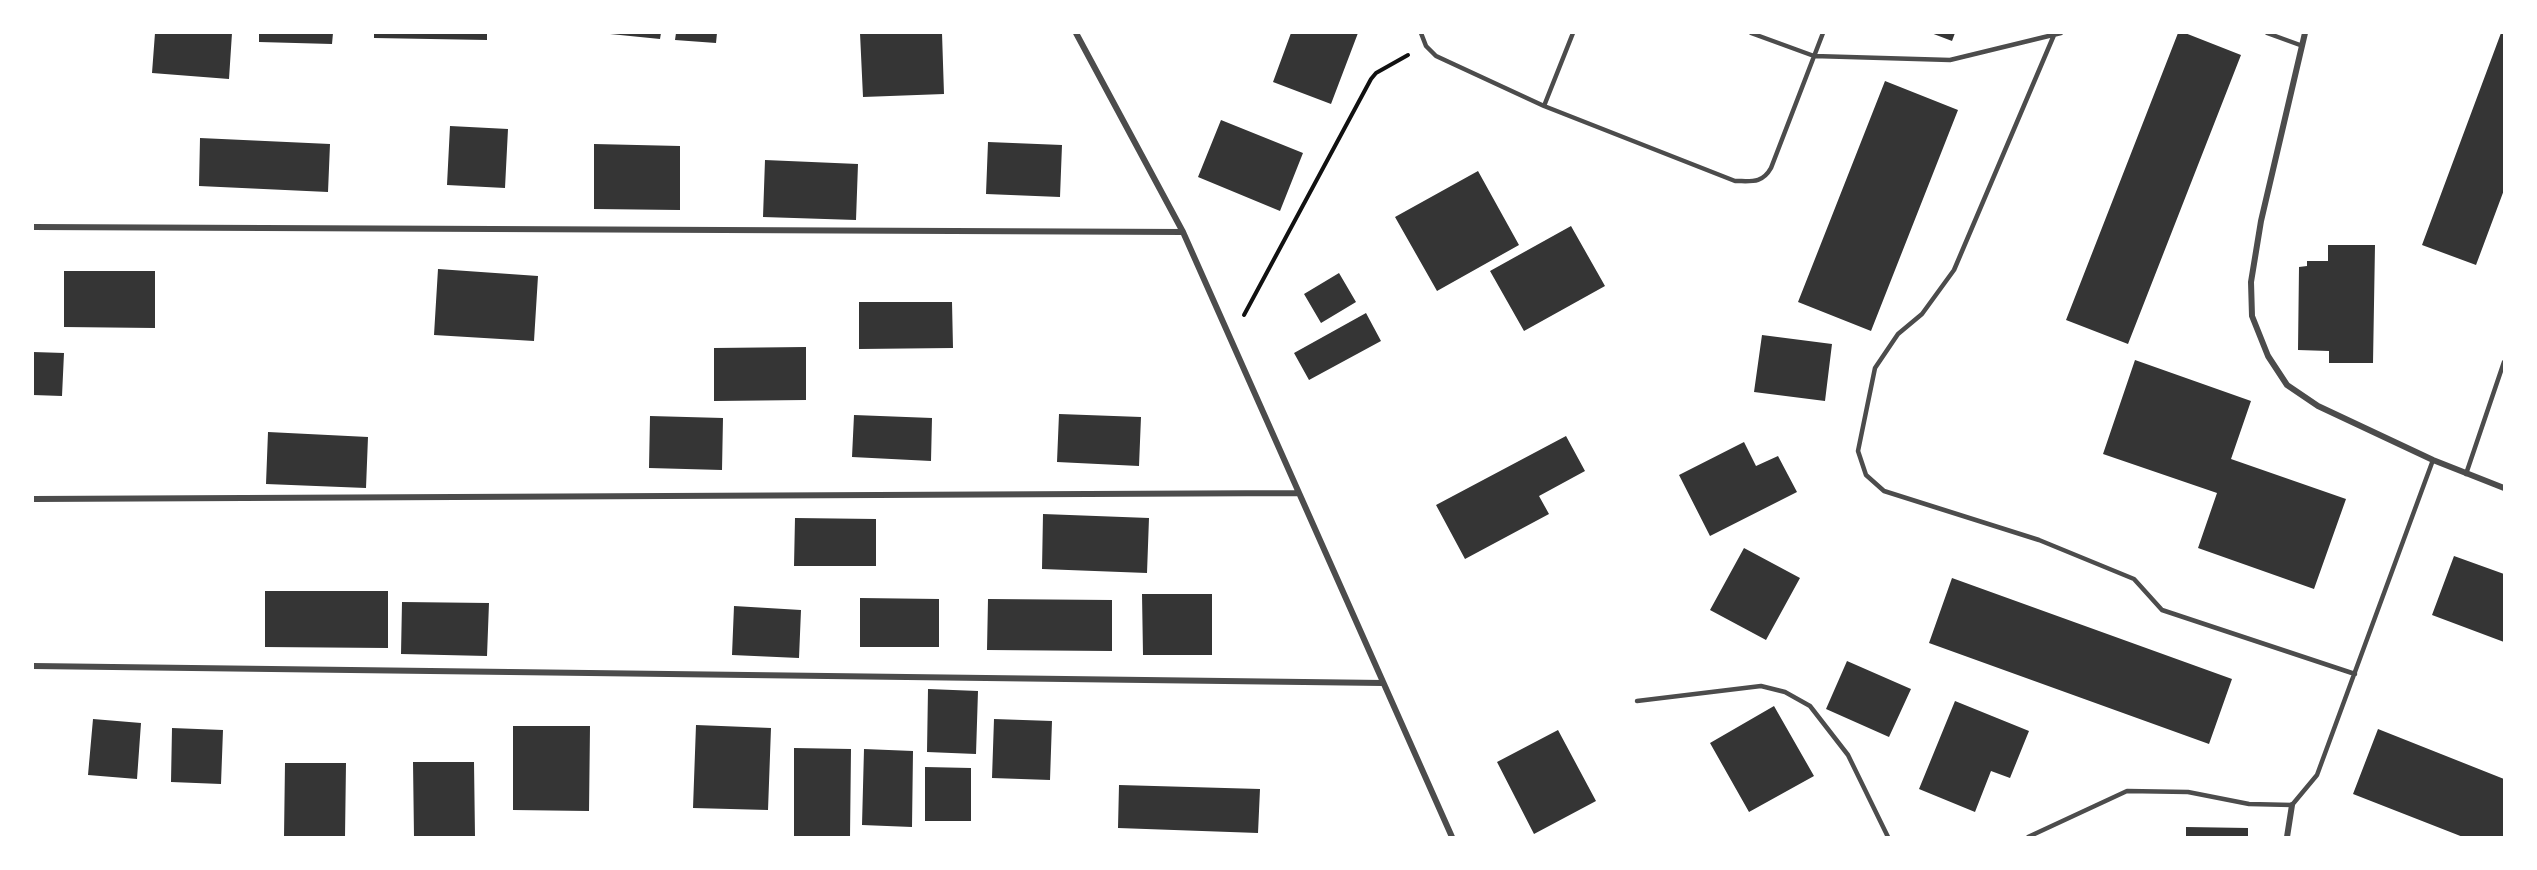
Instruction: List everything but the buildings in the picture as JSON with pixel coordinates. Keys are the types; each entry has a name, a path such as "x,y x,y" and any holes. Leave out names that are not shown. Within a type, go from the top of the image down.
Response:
{"street":[{"path":"1076,33 1183,232 1452,837"},
{"path":"2305,33 2300,45 2261,221 2251,282 2252,316 2268,356 2287,385 2318,406 2433,460 2504,488"},
{"path":"33,227 1183,232"},
{"path":"33,499 1299,493"},
{"path":"33,666 1383,683"},
{"path":"2287,837 2292,805"}],"lane":[{"path":"1422,33 1426,46 1436,56 1544,106 1735,181 1757,182 1766,177 1771,168 1823,33"},
{"path":"1544,106 1573,33"},
{"path":"1751,33 1814,56 1950,60 2061,33"},
{"path":"2267,33 2300,45"},
{"path":"2054,34 1954,270 1922,314 1898,334 1875,368 1858,451 1866,475 1884,491 2039,540 2134,579 2163,610 2355,674"},
{"path":"2466,474 2504,362"},
{"path":"2028,837 2127,791 2188,792 2249,804 2292,805 2317,775 2433,460"},
{"path":"1637,701 1761,686 1785,692 1810,706 1848,755 1888,837"}],"path":[{"path":"1231,340 1371,78 1392,62 1426,46"}]}
